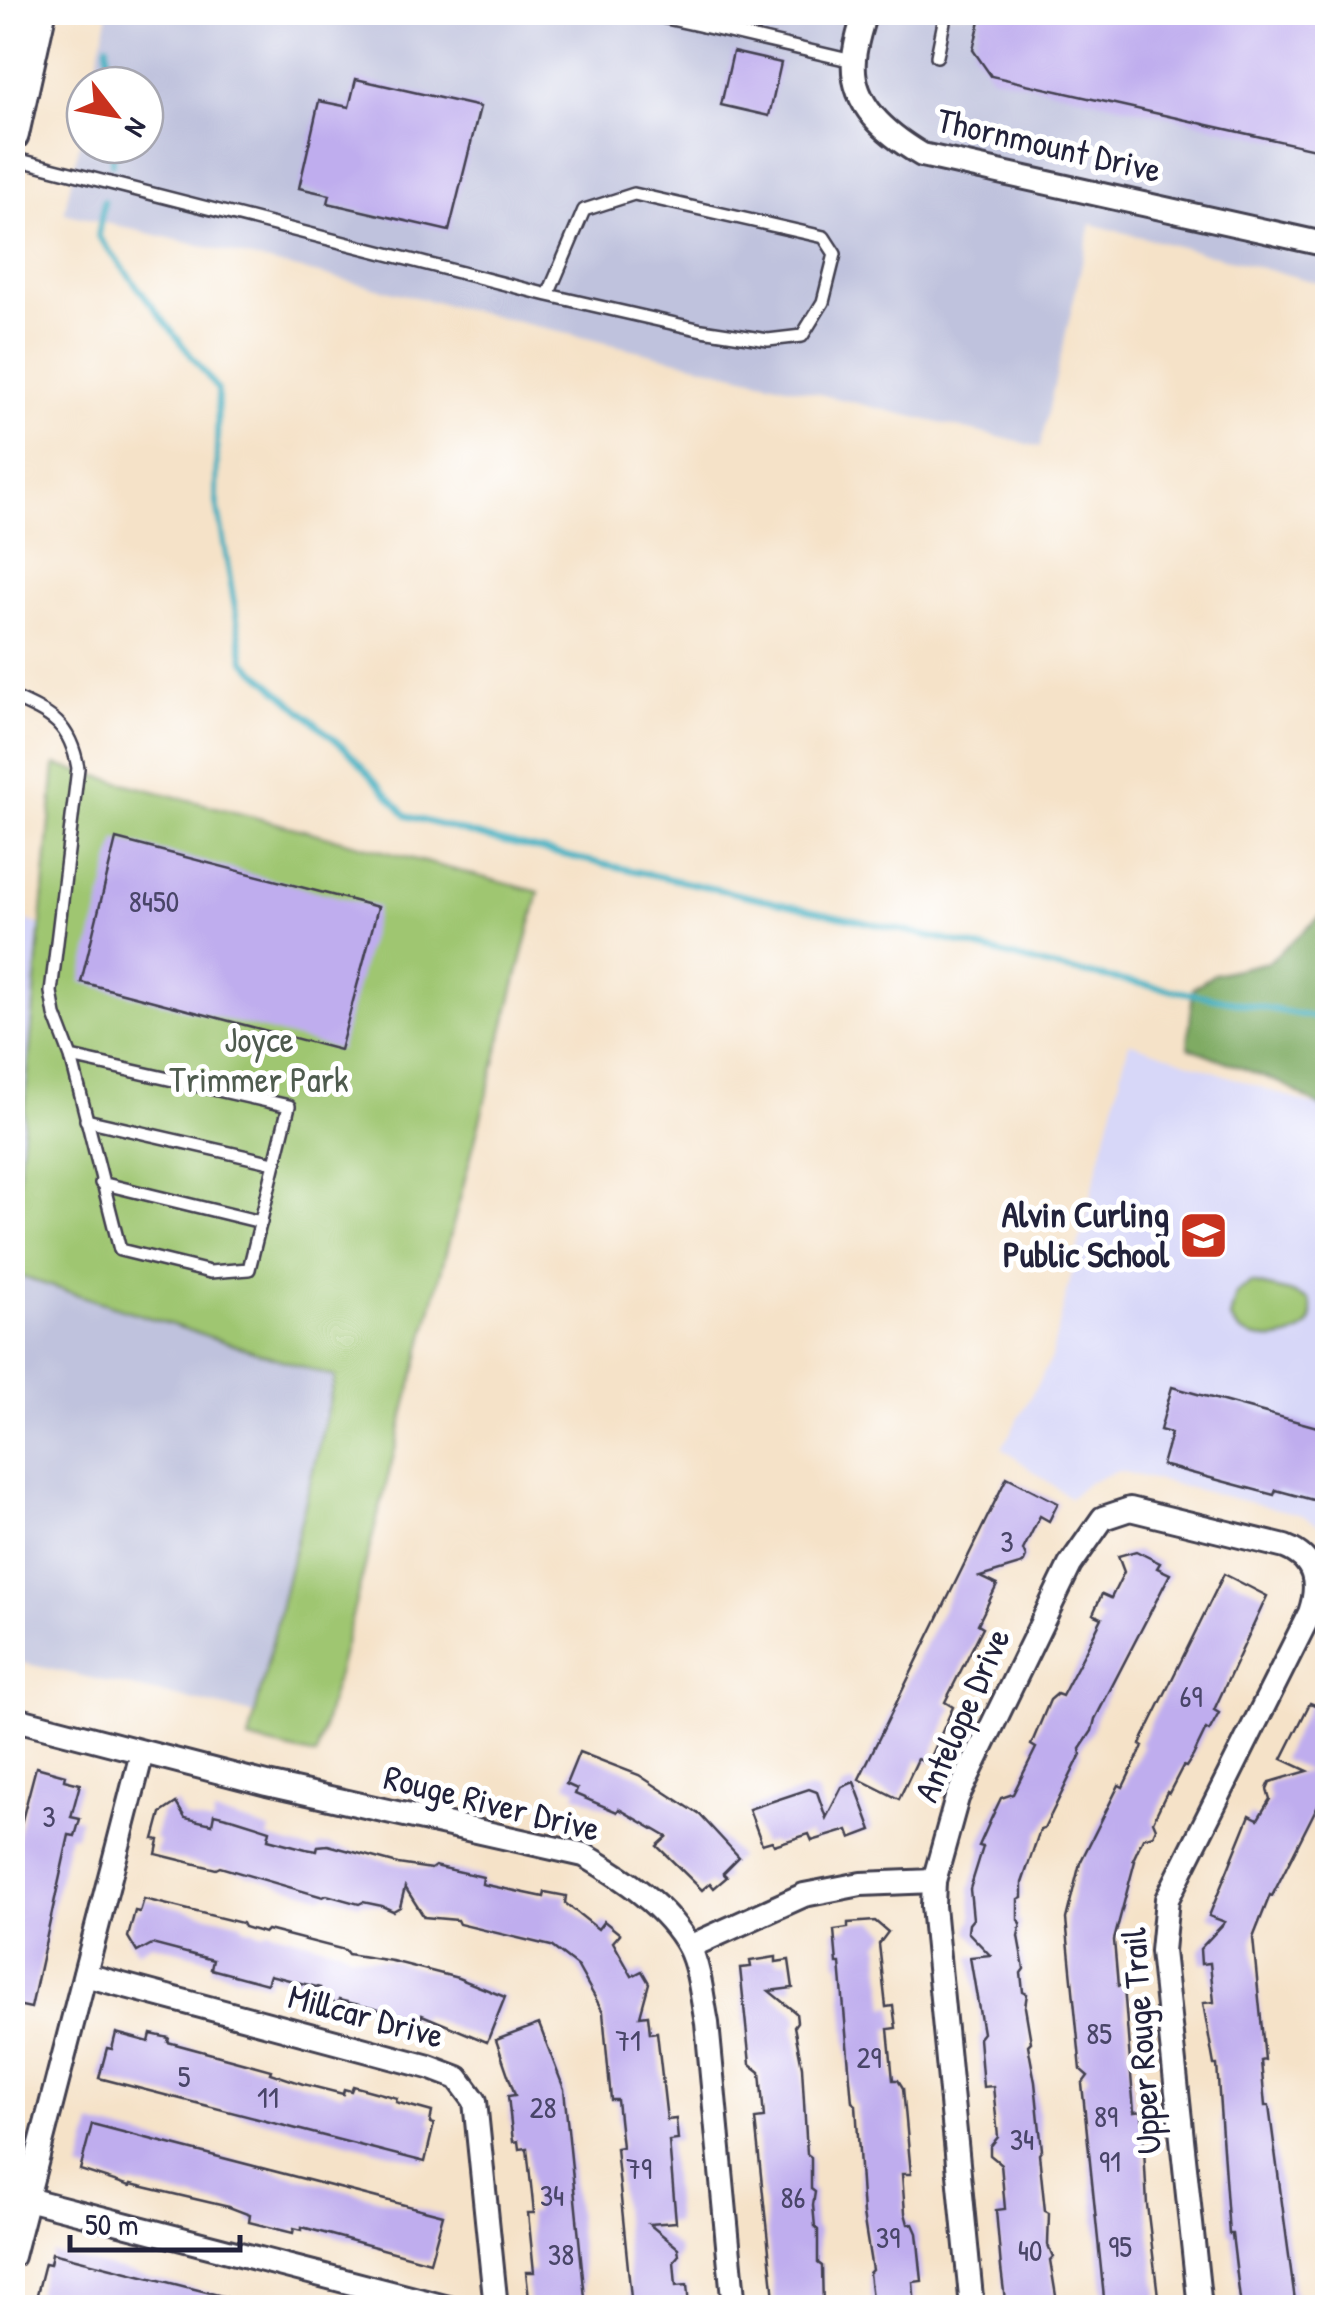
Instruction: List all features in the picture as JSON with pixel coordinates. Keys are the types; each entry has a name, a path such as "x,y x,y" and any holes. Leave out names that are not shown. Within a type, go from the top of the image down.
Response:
{"main road":[{"path":"12,134 31,30"}],"street":[{"name":"Thornmount Drive","path":"865,12 853,62 862,105 894,138 922,155 1328,244"},
{"name":"Antelope Drive","path":"972,2308 934,1944 934,1881 957,1798 1070,1564 1103,1518 1130,1508 1286,1547 1298,1552 1322,1575"},
{"name":"Upper Rouge Trail","path":"1200,2308 1162,1952 1167,1899 1310,1612 1322,1575"},
{"name":"Rouge River Drive","path":"12,1718 142,1753 584,1855 630,1882 689,1948 707,2023 734,2308"},
{"path":"12,2256 142,1753"},
{"path":"689,1948 804,1895 861,1884 934,1881"},
{"name":"Millcar Drive","path":"85,1975 458,2078 475,2100 496,2308"},
{"path":"27,2199 449,2308"}],"lane":[{"path":"639,12 853,62"},
{"path":"703,26 707,12"},
{"path":"937,56 946,12"},
{"path":"12,158 548,296 702,330 768,340 802,336 823,302 835,254 824,237 634,194 584,210 548,296"},
{"path":"12,697 61,723 74,743 78,768 52,992 120,1250 210,1272 250,1269 289,1106 71,1057"},
{"path":"86,1120 274,1163"},
{"path":"101,1183 261,1222"}],"shaded area":[{"path":"108,13 1327,13 1327,285 1091,224 1040,447 64,213 75,165 165,165 165,65 96,65"},
{"path":"12,915 41,925 13,1241"},
{"name":"Alvin Curling Public School","path":"1129,1042 1327,1110 1327,1530 1302,1515 1119,1471 1088,1482 1070,1498 1002,1448 1050,1361"},
{"path":"13,1274 337,1377 254,1714 13,1661"}],"green space":[{"name":"Joyce Trimmer Park","path":"55,765 539,892 316,1756 249,1740 335,1377 13,1274"},
{"path":"1327,911 1327,1111 1283,1084 1188,1047 1193,988 1214,974 1268,962"},
{"path":"1251,1283 1309,1300 1309,1324 1290,1336 1276,1339 1240,1331 1230,1318 1236,1294"}],"building":[{"path":"982,12 1328,12 1328,152 991,76 973,50"},
{"path":"733,52 781,63 769,116 721,105"},
{"path":"356,79 480,107 449,231 328,203 330,195 299,188 319,101 349,107"},
{"path":"116,839 378,907 340,1050 81,982"},
{"path":"1172,1387 1328,1430 1328,1504 1276,1490 1274,1495 1162,1465 1171,1433 1160,1430"},
{"path":"1007,1477 1058,1503 1049,1521 1040,1516 1023,1550 1023,1564 980,1577 997,1585 978,1624 983,1627 945,1702 953,1707 928,1764 918,1759 899,1799 859,1779"},
{"path":"1136,1551 1160,1563 1157,1568 1170,1574 1080,1749 1044,1829 1040,1830 1022,1883 1022,1897 1018,1899 1018,1936 1024,1969 1021,1973 1031,2042 1028,2045 1058,2308 1014,2308 1005,2300 996,2210 1005,2209 1001,2164 990,2155 990,2147 998,2137 993,2086 983,2087 979,2038 983,2033 970,1957 990,1955 968,1932 973,1919 970,1889 983,1847 979,1846 1001,1798 1013,1794 1036,1748 1031,1745 1050,1700 1057,1694 1062,1696 1102,1618 1093,1614 1102,1594 1111,1598 1124,1572 1118,1556"},
{"path":"1224,1574 1267,1596 1214,1710 1219,1713 1167,1792 1153,1821 1153,1835 1143,1838 1133,1860 1114,1940 1118,1986 1124,1986 1134,2112 1142,2111 1147,2205 1158,2296 1148,2308 1105,2308 1082,2084 1088,2076 1081,2070 1066,1919 1080,1863 1119,1785 1123,1787 1143,1746 1140,1744"},
{"path":"1310,1703 1328,1710 1328,1785 1270,1895 1253,1938 1265,2060 1261,2061 1265,2106 1269,2106 1296,2308 1241,2308 1229,2234 1217,2065 1203,2003 1214,2002 1210,1963 1201,1964 1200,1949 1225,1922 1209,1916 1250,1815 1258,1819 1270,1799 1270,1782 1308,1771 1282,1759"},
{"path":"579,1752 639,1775 700,1815 739,1857 723,1873 727,1877 714,1888 710,1883 702,1890 657,1846 667,1837 619,1809 617,1812 575,1794 577,1789 566,1784"},
{"path":"36,1767 80,1784 71,1817 80,1819 75,1836 69,1835 31,2008 12,2004 12,1858"},
{"path":"854,1782 872,1830 851,1838 848,1830 812,1841 809,1834 774,1845 772,1841 762,1844 749,1809 809,1789 817,1792 826,1818 842,1787"},
{"path":"176,1803 185,1818 212,1824 214,1814 235,1819 270,1830 268,1839 306,1849 317,1851 318,1846 328,1845 398,1864 431,1869 435,1866 483,1877 482,1884 544,1897 545,1892 566,1896 565,1903 598,1929 604,1921 620,1934 613,1942 632,1976 642,1971 649,1983 640,2016 648,2015 650,2033 657,2032 667,2120 676,2119 678,2140 669,2141 676,2222 649,2224 678,2248 679,2255 674,2261 676,2286 687,2285 689,2306 632,2308 616,2148 622,2147 617,2100 611,2100 603,2012 578,1967 551,1946 459,1924 457,1920 424,1917 405,1887 400,1907 393,1911 156,1854 159,1840 154,1839 161,1813"},
{"path":"144,1899 242,1923 264,1933 267,1930 348,1954 458,1978 505,1997 487,2042 422,2015 420,2020 339,2000 338,2004 317,1998 320,1988 270,1975 267,1984 211,1969 213,1960 152,1944 137,1952 128,1937 135,1911 140,1912"},
{"path":"875,1921 888,1932 879,1944 886,2007 893,2006 896,2028 888,2029 893,2080 898,2080 903,2088 911,2174 902,2174 905,2213 908,2224 913,2224 917,2233 922,2281 913,2282 915,2308 873,2308 869,2273 872,2270 863,2214 856,2105 852,2102 834,1930 848,1928 848,1923"},
{"path":"776,1957 776,1962 789,1960 793,1988 769,1991 796,2013 794,2026 802,2067 811,2189 815,2192 823,2308 775,2308 755,2119 764,2118 760,2072 750,2064 740,1968 751,1967 750,1961"},
{"path":"539,2024 564,2089 586,2308 530,2308 526,2272 534,2272 528,2213 534,2213 527,2148 519,2149 518,2141 513,2142 508,2096 515,2095 496,2040"},
{"path":"116,2033 149,2042 151,2034 169,2038 168,2042 271,2070 270,2073 303,2084 343,2094 344,2089 351,2091 353,2086 432,2112 430,2123 434,2124 425,2162 99,2078 107,2048 112,2049"},
{"path":"92,2124 443,2215 430,2262 302,2227 294,2228 293,2233 249,2222 250,2215 229,2207 130,2186 80,2170"},
{"path":"52,2253 246,2302 245,2308 66,2308 40,2301 36,2298 45,2263 50,2264"}],"waterway":[{"path":"107,45 108,65"},
{"path":"104,201 98,236 218,390 216,497 244,661 349,752 407,816 495,840 1047,966 1328,1020"}],"place":[{"name":"Alvin Curling Public School","path":"1204,1235"}]}
